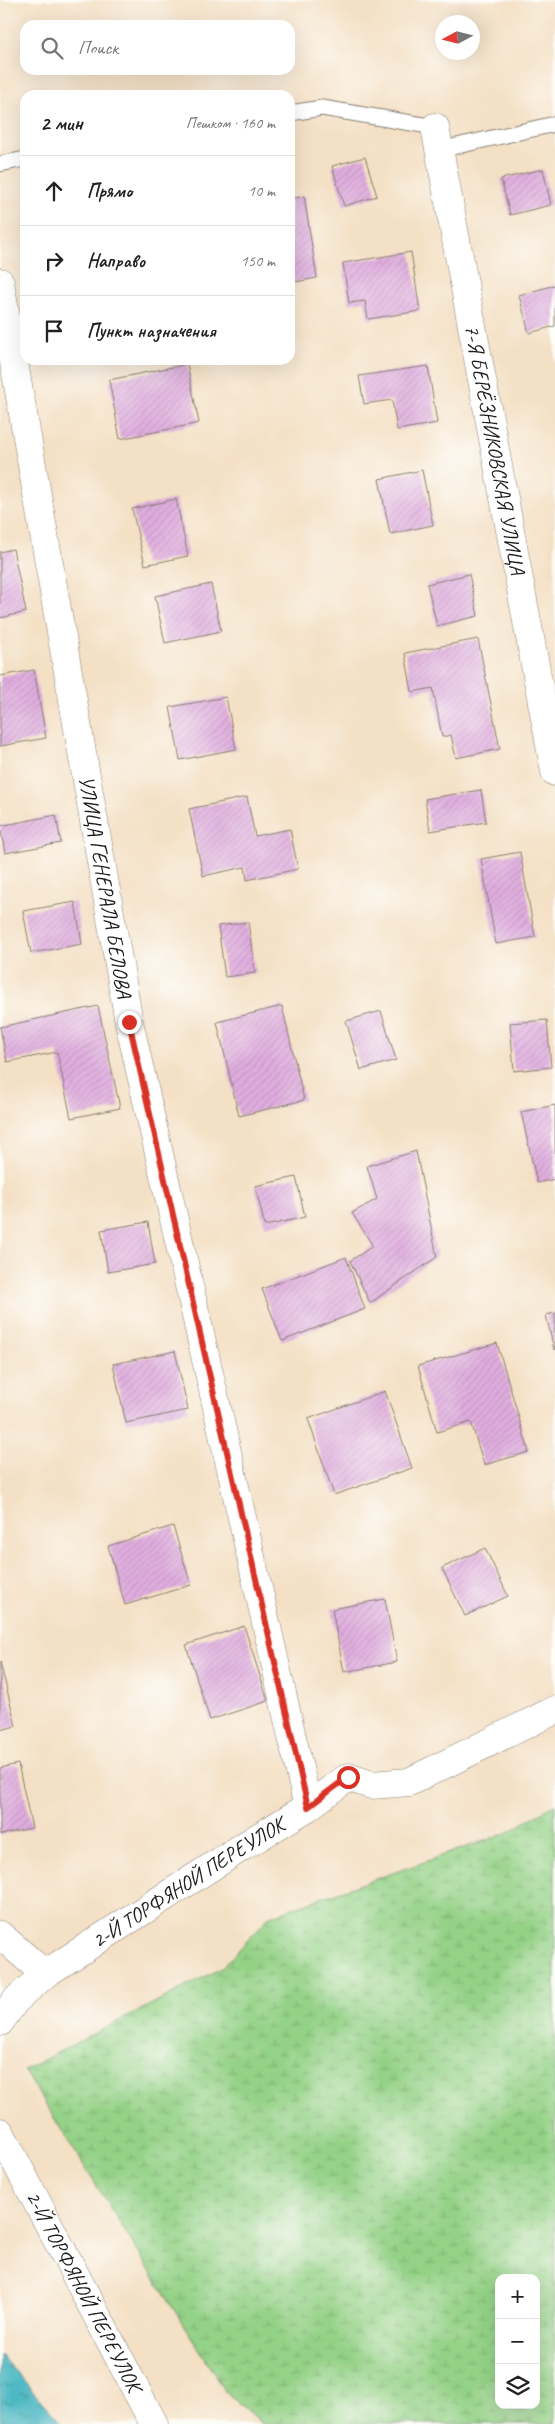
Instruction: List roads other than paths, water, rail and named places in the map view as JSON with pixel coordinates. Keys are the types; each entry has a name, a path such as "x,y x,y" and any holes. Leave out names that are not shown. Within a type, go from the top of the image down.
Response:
{"street":[{"name":"7-Я БЕРЁЗНИКОВСКАЯ УЛИЦА","path":"437,138 555,772"},
{"name":"УЛИЦА ГЕНЕРАЛА БЕЛОВА","path":"0,282 129,1022 308,1807"},
{"name":"2-Й ТОРФЯНОЙ ПЕРЕУЛОК","path":"0,2022 15,2001 45,1974 239,1849 308,1807 348,1777 371,1785 409,1782 555,1710"},
{"path":"0,1935 45,1974"},
{"name":"2-Й ТОРФЯНОЙ ПЕРЕУЛОК","path":"0,2132 154,2424"}],"lane":[{"path":"295,112 322,108 437,138 555,124"},
{"path":"0,164 20,160"}],"water":[{"path":"0,2355 62,2424 0,2424"}]}
